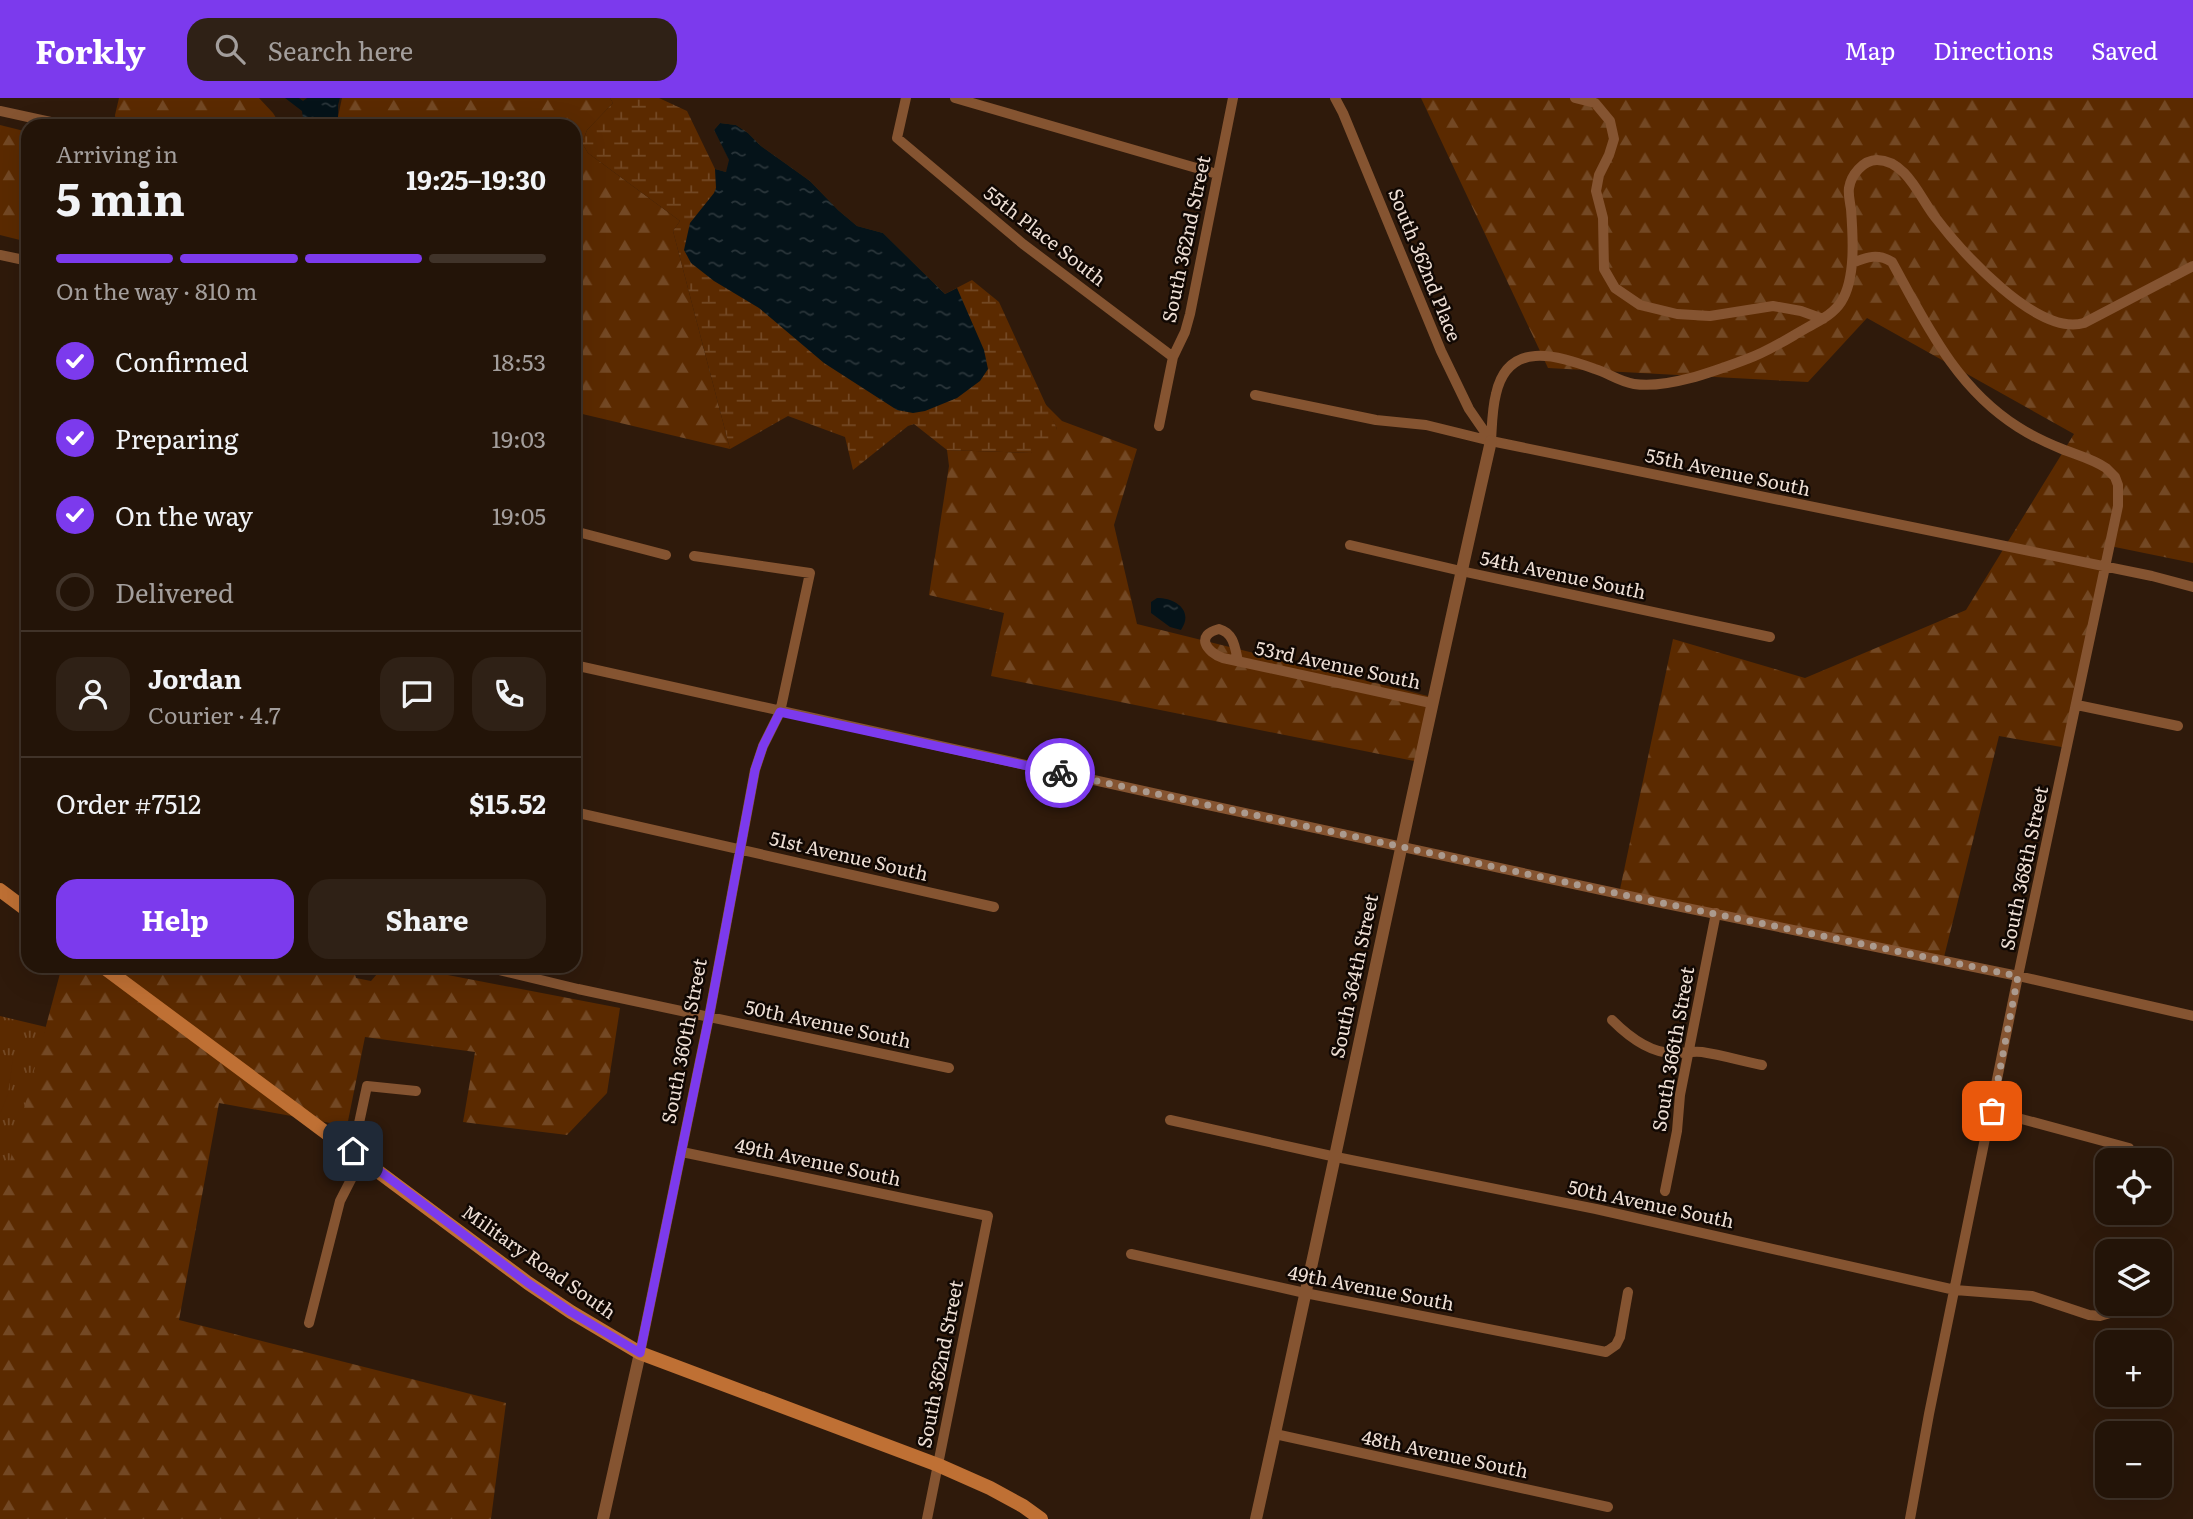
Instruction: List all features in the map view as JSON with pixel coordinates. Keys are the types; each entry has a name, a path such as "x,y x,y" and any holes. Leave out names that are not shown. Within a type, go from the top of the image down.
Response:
{"main road":[{"path":"0,890 21,906"},
{"name":"Military Road South","path":"111,973 528,1283 640,1353 938,1465 990,1488 1041,1519"}],"street":[{"name":"55th Place South","path":"906,98 897,138 1023,244 1173,357"},
{"path":"955,98 1217,174"},
{"name":"South 362nd Street","path":"1159,426 1173,357 1190,314 1233,98"},
{"name":"South 362nd Place","path":"1335,98 1441,351 1469,409 1491,441"},
{"path":"1575,98 1595,103 1610,121 1614,139 1599,175 1596,191 1603,218 1604,269 1615,288 1640,305 1677,314 1710,316 1773,306 1801,311 1823,319"},
{"path":"0,111 37,119"},
{"path":"1491,441 1497,390 1508,368 1523,357 1535,355 1557,358 1598,369 1628,383 1652,385 1695,376 1746,360 1784,343 1823,319 1841,302 1853,263 1850,185 1861,167 1877,160 1903,172 1934,216 1967,254 2016,300 2050,320 2069,325 2084,323 2193,266"},
{"path":"0,255 21,259"},
{"name":"South 368th Street","path":"1853,263 1871,256 1884,257 1892,262 1936,342 1974,391 2001,416 2019,427 2061,449 2099,463 2112,474 2118,485 2119,501 2018,976 1910,1519"},
{"name":"55th Avenue South","path":"1255,395 1376,420 1426,425 1491,441 2161,578 2193,587"},
{"name":"South 364th Street","path":"1256,1519 1336,1157 1431,703 1491,441"},
{"path":"581,533 666,555"},
{"name":"54th Avenue South","path":"1350,545 1770,637"},
{"name":"South 360th Street","path":"603,1519 682,1152 755,770 763,746 780,712 810,573 694,556"},
{"name":"53rd Avenue South","path":"1238,662 1431,703"},
{"path":"581,667 1401,847 2018,976 2193,1016"},
{"path":"2077,705 2178,726"},
{"name":"51st Avenue South","path":"581,814 994,908"},
{"name":"South 366th Street","path":"1665,1191 1677,1131 1688,1051 1716,913"},
{"name":"50th Avenue South","path":"511,973 949,1068"},
{"path":"1612,1020 1626,1034 1660,1051 1688,1051 1762,1065"},
{"path":"309,1323 340,1201 358,1155 367,1086 416,1091"},
{"path":"1992,1111 2129,1148"},
{"name":"50th Avenue South","path":"1170,1120 1336,1157 1596,1209 1955,1290 2032,1296 2095,1316"},
{"name":"49th Avenue South","path":"682,1152 988,1216"},
{"name":"South 362nd Street","path":"927,1519 988,1216"},
{"name":"49th Avenue South","path":"1131,1254 1305,1293 1606,1352 1616,1345 1620,1338 1628,1292"},
{"name":"48th Avenue South","path":"1275,1434 1608,1507"}],"green space":[{"path":"119,98 259,98 277,119 115,119"},
{"path":"342,98 610,98 613,103 587,130 582,143 588,153 680,221 673,231 730,449 581,414 581,119 338,119"},
{"path":"610,98 659,98 687,111 715,169 726,172 731,163 714,130 720,123 736,125 810,181 857,226 883,233 945,294 972,280 999,302 1057,429 1051,445 1031,453 947,450 914,424 853,470 845,437 788,416 730,449 673,231 680,221 588,153 582,143 587,130 613,103"},
{"path":"1421,98 2193,98 2193,563 2110,546 2067,748 1999,736 1943,961 1619,894 1673,639 1805,678 1966,610 2074,434 1867,318 1808,382 1548,368"},
{"path":"0,125 21,130 21,240 0,235"},
{"path":"1044,403 1062,421 1137,449 1114,525 1137,624 1432,697 1419,762 991,676 1004,613 929,595 949,466 947,450 1031,453 1057,429"},
{"path":"60,973 355,973 356,978 371,981 378,973 438,973 620,1008 607,1093 567,1135 463,1122 475,1052 365,1037 347,1126 219,1103 179,1320 506,1403 491,1519 0,1519 0,1198"},
{"path":"0,1016 46,1027 0,1226"},
{"path":"0,1054 13,1058 8,1094 0,1114"}],"water":[{"path":"285,98 299,98 303,101 307,98 340,98 338,119 303,119 302,111"},
{"path":"720,123 736,125 748,133 761,146 810,181 857,226 883,233 945,294 957,288 984,350 988,369 980,381 957,398 925,411 913,413 897,410 824,363 759,308 714,281 691,263 684,250 690,223 714,193 715,169 726,172 729,160 714,130"},
{"path":"1157,598 1171,600 1181,607 1185,617 1181,630 1170,627 1151,613 1151,602"}],"way so far":[{"path":"1060,773 1657,902 2018,976 1992,1111"}],"route":[{"path":"353,1151 528,1283 640,1353 709,1017 755,770 763,746 780,712 1060,773"}]}
